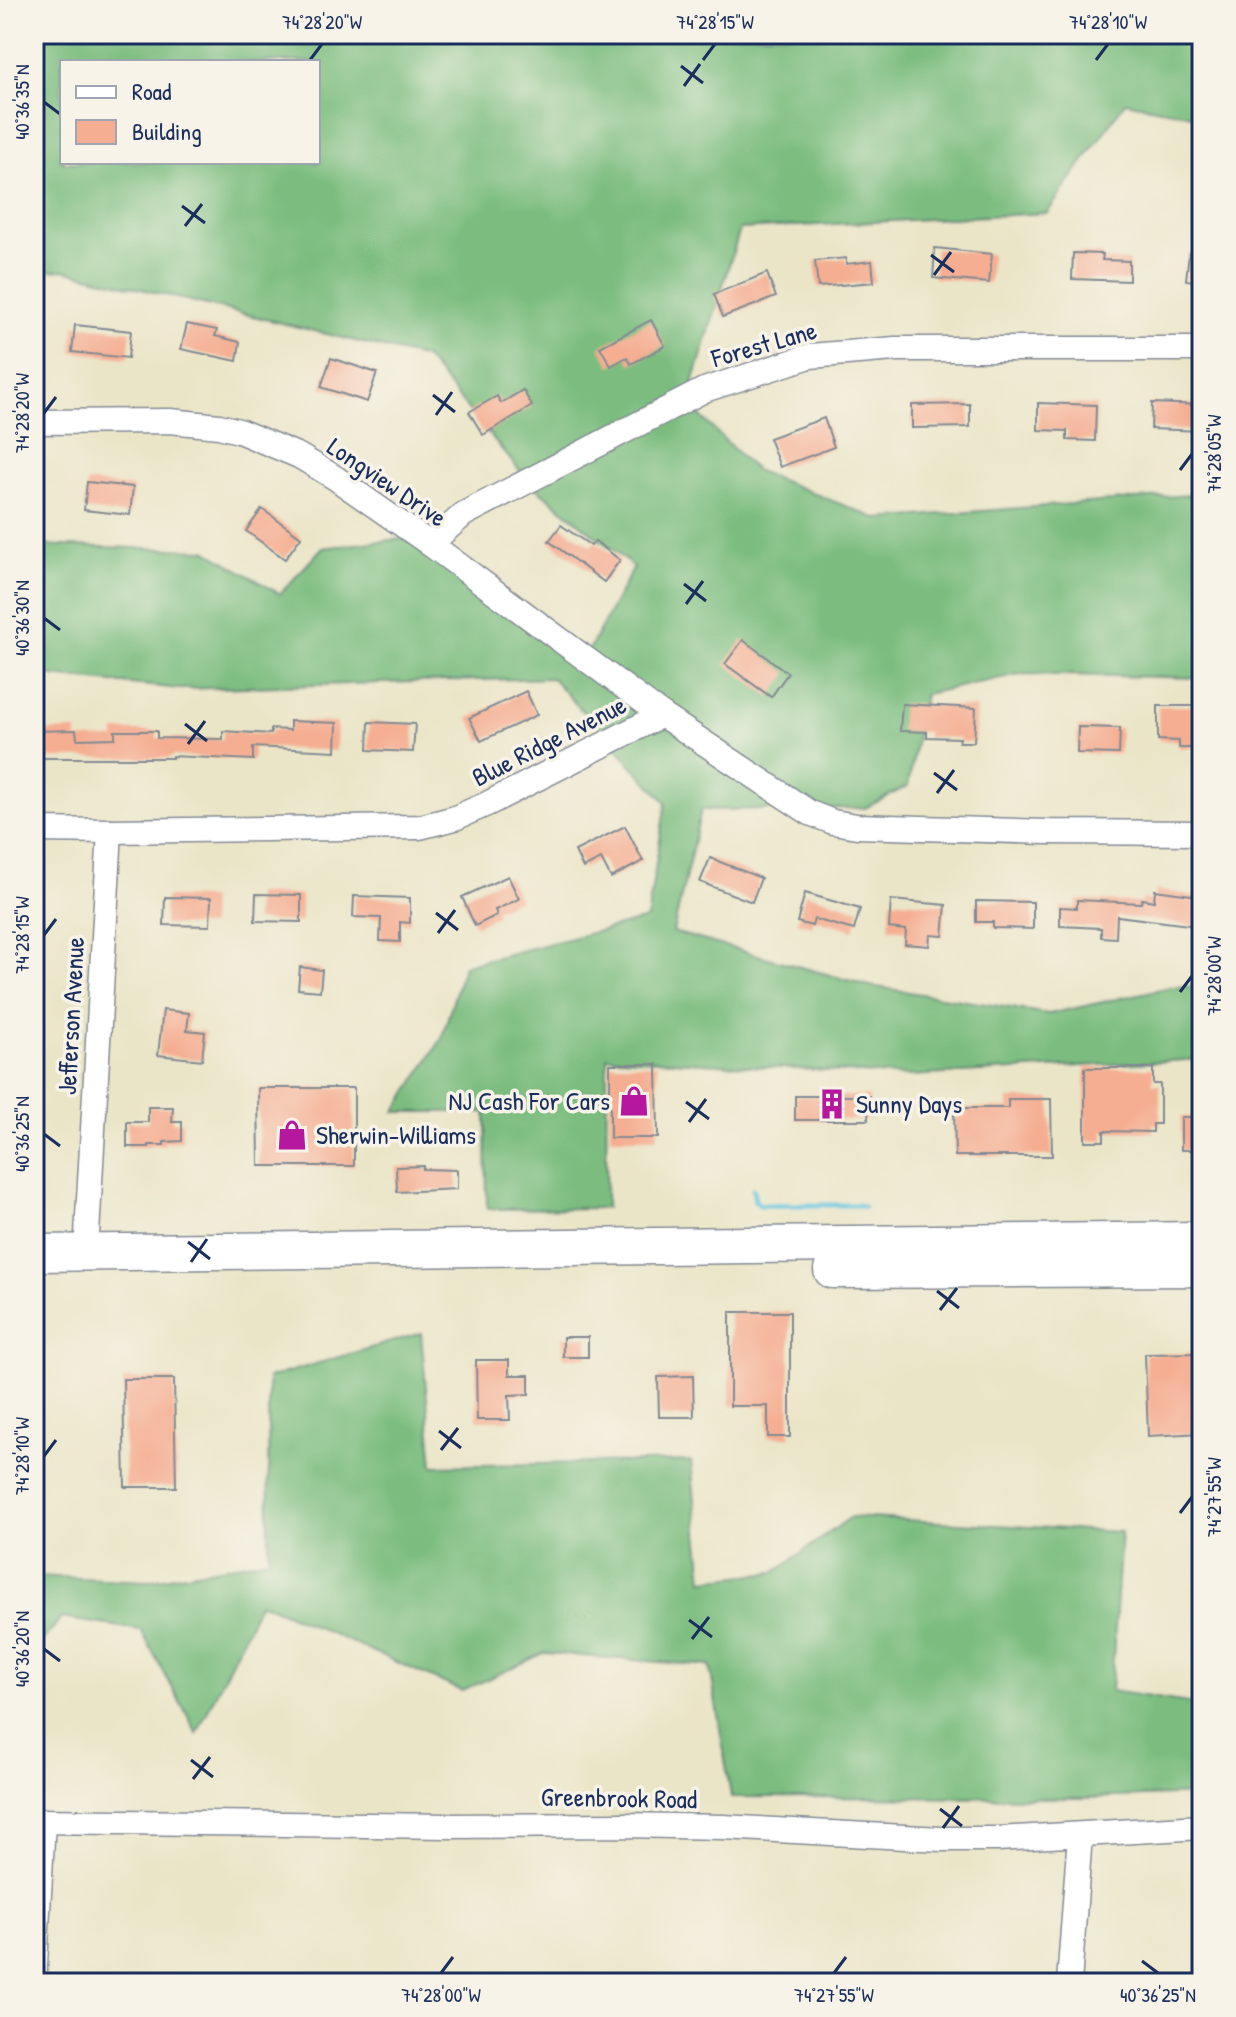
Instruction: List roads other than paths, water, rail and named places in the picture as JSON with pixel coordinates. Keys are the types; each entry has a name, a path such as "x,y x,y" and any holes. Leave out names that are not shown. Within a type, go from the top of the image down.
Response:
{"highway":[{"path":"34,1253 1202,1240"},
{"path":"34,1276 1202,1268"}],"street":[{"name":"Forest Lane","path":"430,544 464,514 704,390 810,356 895,349 1202,349"},
{"name":"Longview Drive","path":"34,422 170,421 219,426 299,456 430,544 662,715"},
{"name":"Blue Ridge Avenue","path":"34,830 420,827 455,818 487,804 662,715 810,813 833,822 857,826 1032,832 1202,833"},
{"name":"Jefferson Avenue","path":"86,1252 110,831"},
{"name":"Greenbrook Road","path":"38,1822 624,1825 955,1839 1202,1827"},
{"path":"34,1982 38,1822"},
{"path":"1069,1983 1080,1835"}],"waterway":[{"path":"753,1189 755,1201 760,1205 864,1207"}],"place":[{"name":"NJ Cash For Cars","path":"634,1101"},
{"name":"Sunny Days","path":"832,1104"},
{"name":"Sherwin-Williams","path":"292,1135"}]}
